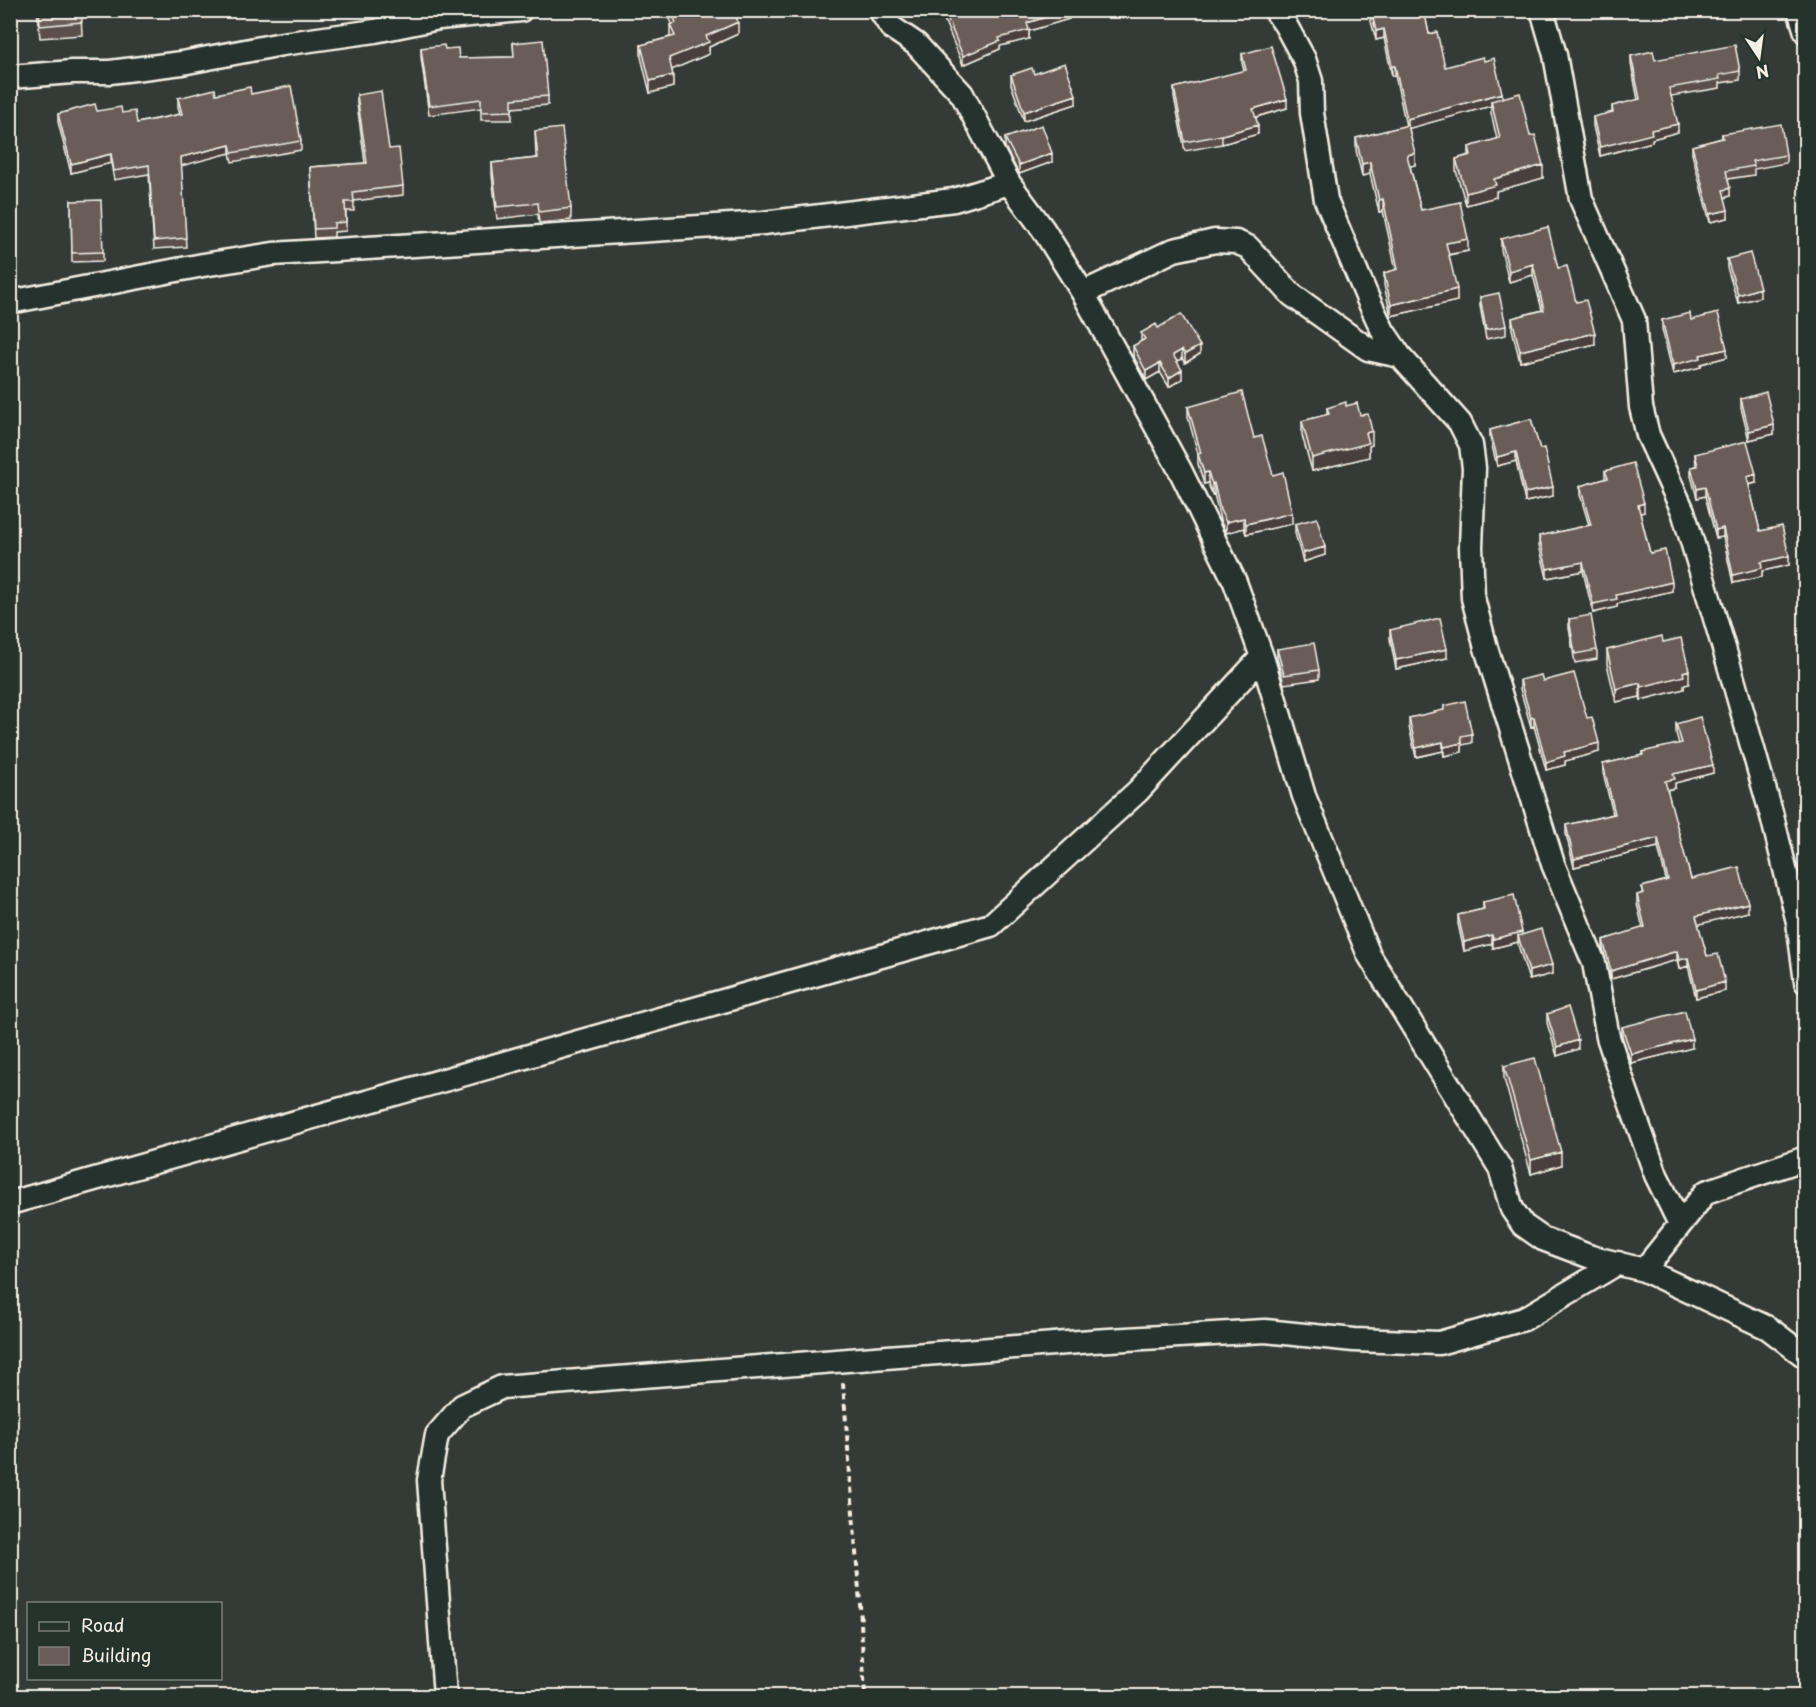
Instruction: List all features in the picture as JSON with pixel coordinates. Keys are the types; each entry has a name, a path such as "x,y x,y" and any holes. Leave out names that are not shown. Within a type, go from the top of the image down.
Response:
{"street":[{"path":"10,77 72,72 110,72 182,63 439,18 521,10"},
{"path":"880,10 891,27 916,44 962,94 1009,183 1043,229 1083,293 1180,470 1230,572 1262,657 1304,796 1369,955 1500,1168 1512,1209 1523,1225 1543,1239 1591,1257 1644,1270 1768,1328 1806,1357"},
{"path":"1275,10 1304,59 1311,81 1312,113 1326,200 1375,315 1383,332 1400,356 1460,423 1470,445 1474,468 1471,548 1473,598 1486,648 1553,864 1594,963 1608,1037 1625,1088 1656,1175 1680,1224"},
{"path":"1542,10 1555,55 1581,199 1634,320 1641,407 1648,435 1683,511 1731,672 1772,816 1798,922 1806,982"},
{"path":"1799,10 1806,32"},
{"path":"10,302 273,254 763,224 954,200 1009,183"},
{"path":"1083,293 1174,250 1215,242 1236,242 1248,247 1292,295 1368,349 1400,356"},
{"path":"10,1203 991,925 1138,791 1262,657"},
{"path":"1644,1270 1706,1192 1806,1158"},
{"path":"445,1696 429,1480 437,1435 462,1406 502,1387 1092,1341 1264,1331 1354,1341 1438,1343 1524,1319 1618,1263"}],"path":[{"path":"841,1361 865,1696"}],"building":[{"path":"39,10 81,10 82,22 40,26"},
{"path":"671,10 733,10 738,22 706,36 709,42 669,58 673,75 650,81 641,45 675,36 670,25 676,23"},
{"path":"944,10 1068,10 1027,23 1029,30 999,38 1000,41 963,56"},
{"path":"1371,10 1424,10 1429,34 1437,32 1445,67 1483,57 1484,61 1494,58 1502,93 1407,119 1384,29 1376,31"},
{"path":"543,40 548,96 512,99 512,111 481,112 481,99 429,106 421,48 444,45 445,49 458,48 459,58 514,57 513,43"},
{"path":"1735,45 1740,71 1719,75 1720,79 1669,88 1678,124 1651,130 1652,134 1600,147 1593,117 1613,112 1612,106 1640,99 1631,56 1653,51 1655,60"},
{"path":"1271,46 1287,99 1253,109 1258,125 1185,142 1174,88 1246,70 1242,54"},
{"path":"1065,63 1076,95 1024,112 1011,75 1032,68 1034,74"},
{"path":"291,86 301,141 232,153 230,145 181,157 186,238 154,241 149,165 114,171 111,154 71,164 58,114 95,104 97,111 121,107 122,113 135,111 137,123 182,114 178,98 215,89 216,94 250,87 251,94"},
{"path":"381,91 389,149 399,148 403,186 353,192 354,202 345,202 346,222 334,223 334,228 314,229 310,167 367,163 357,95"},
{"path":"1520,93 1530,136 1535,135 1543,165 1494,179 1496,185 1466,193 1456,159 1471,155 1469,147 1500,138 1491,101"},
{"path":"1781,124 1786,155 1752,161 1754,166 1726,171 1730,188 1723,190 1728,210 1710,214 1692,146 1723,138 1722,134"},
{"path":"1042,125 1052,153 1019,165 1005,138"},
{"path":"1408,125 1415,153 1407,155 1421,210 1460,202 1468,239 1446,243 1457,289 1391,305 1384,273 1398,269 1383,199 1379,200 1370,162 1362,164 1356,138"},
{"path":"562,128 571,208 539,212 538,203 497,207 492,163 538,158 535,131"},
{"path":"101,200 103,252 72,253 71,201"},
{"path":"1548,227 1558,268 1567,266 1576,302 1586,300 1595,333 1520,351 1512,318 1544,310 1533,264 1509,271 1501,239"},
{"path":"1750,253 1760,288 1738,295 1727,259"},
{"path":"1499,293 1506,326 1486,330 1480,297"},
{"path":"1690,313 1691,320 1718,313 1727,349 1700,355 1701,358 1673,365 1662,320"},
{"path":"1181,314 1200,346 1185,354 1182,350 1173,355 1182,370 1169,378 1160,363 1146,371 1133,346 1145,339 1141,333 1156,324 1158,328"},
{"path":"1242,392 1254,438 1262,436 1273,475 1283,472 1292,513 1246,524 1244,518 1226,522 1220,510 1214,483 1212,484 1208,472 1204,473 1198,454 1201,453 1188,407"},
{"path":"1766,392 1774,425 1749,431 1741,399"},
{"path":"1346,402 1346,406 1357,403 1360,415 1368,414 1372,431 1366,433 1369,443 1312,458 1302,421 1329,414 1327,408"},
{"path":"1531,419 1540,449 1544,448 1553,487 1525,493 1516,452 1497,457 1490,430"},
{"path":"1747,441 1756,474 1747,477 1760,531 1782,526 1789,556 1761,562 1762,568 1733,575 1723,528 1716,530 1705,487 1697,489 1691,467 1698,466 1695,454"},
{"path":"1633,463 1644,503 1638,505 1650,553 1665,550 1672,582 1616,595 1617,599 1593,604 1583,562 1547,569 1539,536 1591,525 1580,486 1608,478 1605,471"},
{"path":"1806,474 1806,496 1799,475"},
{"path":"1317,518 1325,547 1303,553 1295,524"},
{"path":"1591,615 1597,650 1575,654 1569,619"},
{"path":"1440,618 1447,649 1396,660 1390,630"},
{"path":"1662,636 1663,642 1681,638 1689,670 1683,672 1684,676 1641,687 1640,683 1616,689 1607,650"},
{"path":"1314,643 1319,670 1284,675 1277,649"},
{"path":"1574,673 1587,718 1592,717 1599,743 1564,752 1565,756 1546,762 1534,717 1531,718 1520,680 1541,675 1543,681"},
{"path":"1465,701 1472,734 1461,736 1462,743 1444,747 1443,742 1416,748 1409,718 1444,710 1444,706"},
{"path":"1700,717 1713,765 1673,774 1675,779 1665,781 1691,879 1739,867 1748,903 1696,916 1707,956 1718,954 1725,982 1696,990 1688,958 1679,960 1677,951 1611,971 1603,940 1645,927 1637,895 1644,893 1642,887 1668,880 1658,838 1574,859 1566,825 1615,814 1603,764 1682,743 1676,724"},
{"path":"1514,895 1522,932 1493,939 1492,935 1464,942 1458,915 1484,909 1483,902"},
{"path":"1541,929 1552,965 1529,971 1518,936"},
{"path":"1568,1007 1578,1040 1557,1047 1547,1014"},
{"path":"1685,1011 1692,1039 1631,1054 1622,1027"},
{"path":"1535,1058 1561,1152 1531,1160 1504,1066"}]}
